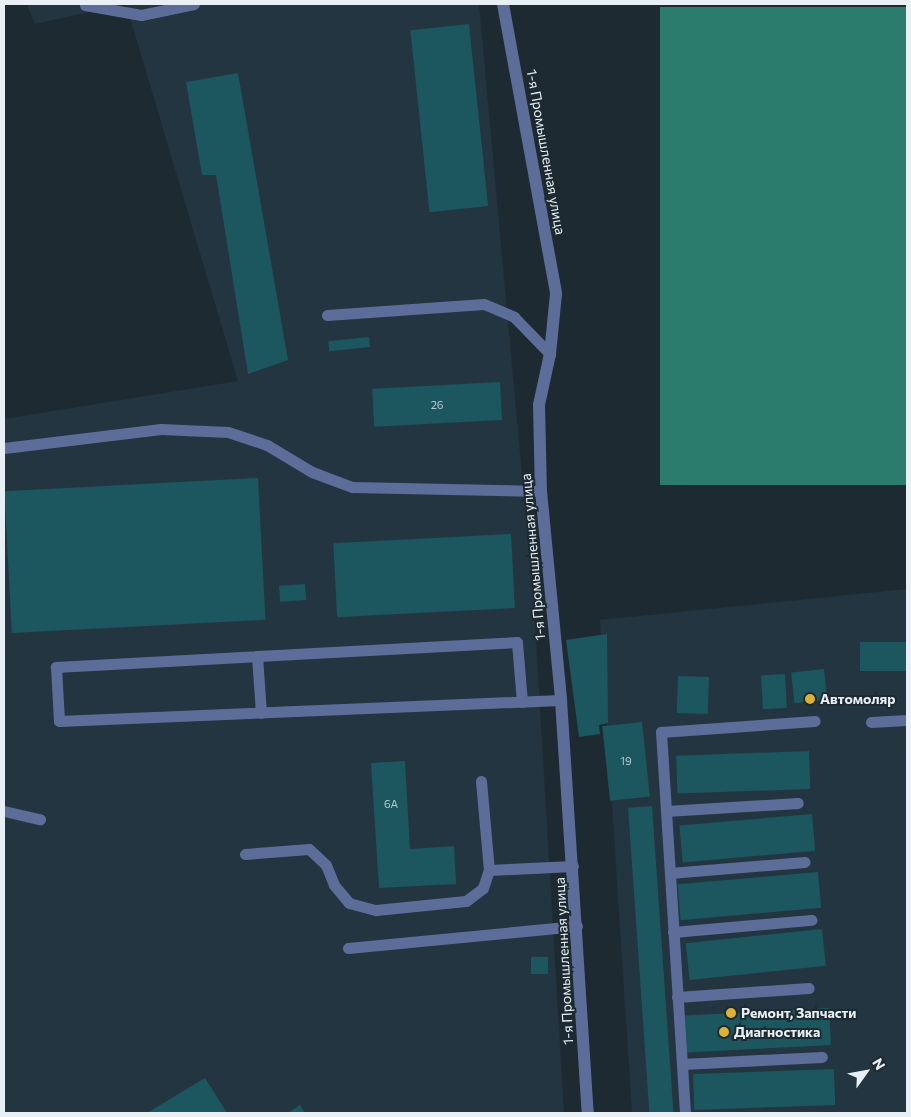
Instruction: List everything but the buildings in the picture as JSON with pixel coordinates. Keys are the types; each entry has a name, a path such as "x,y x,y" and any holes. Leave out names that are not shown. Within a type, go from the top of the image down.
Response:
{"street":[{"name":"1-я Промышленная улица","path":"503,4 556,294 550,354 539,405 542,491 561,700 588,1113"}],"lane":[{"path":"85,5 141,16 194,4"},
{"path":"326,315 484,304 514,317 550,354"},
{"path":"4,448 161,429 228,432 267,445 312,472 352,487 542,491"},
{"path":"522,702 517,642 56,666 60,721 261,712 522,702 561,700"},
{"path":"257,656 261,712"},
{"path":"871,722 907,720"},
{"path":"684,1113 661,732 815,721"},
{"path":"245,854 309,849 326,865 334,885 350,904 376,910 466,901 483,888 489,870 481,781"},
{"path":"666,811 798,803"},
{"path":"4,811 40,819"},
{"path":"670,873 805,862"},
{"path":"489,870 573,866"},
{"path":"674,932 811,920"},
{"path":"348,948 577,926"},
{"path":"678,997 809,988"},
{"path":"682,1064 822,1057"}],"shaded area":[{"path":"27,4 126,4 35,24"},
{"path":"126,4 479,4 534,607 564,1113 4,1113 4,419 238,381"},
{"path":"660,7 907,7 907,485 660,485"},
{"path":"907,589 907,1113 632,1113 600,620"}],"place":[{"name":"Автомоляр","path":"810,699"},
{"name":"Ремонт, Запчасти","path":"731,1013"},
{"name":"Диагностика","path":"724,1032"}]}
